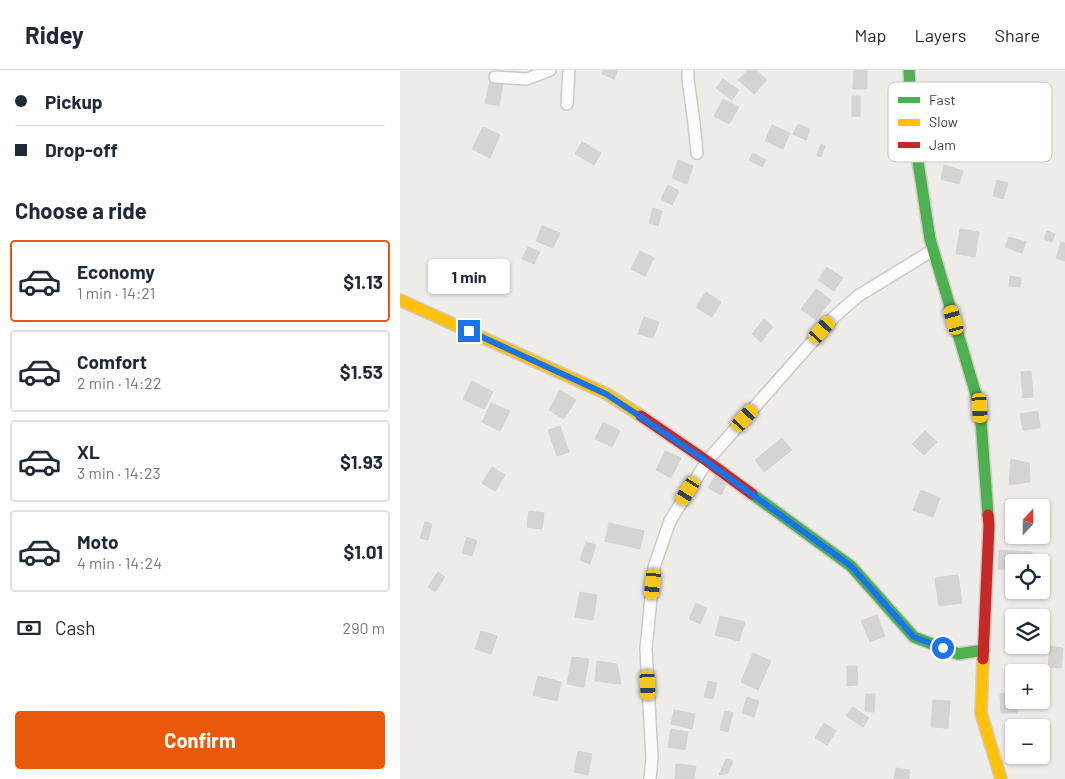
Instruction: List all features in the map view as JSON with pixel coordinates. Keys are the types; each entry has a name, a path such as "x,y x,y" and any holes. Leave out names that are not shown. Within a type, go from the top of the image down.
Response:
{"street":[{"path":"495,77 527,79 550,70"},
{"path":"567,104 569,70"},
{"path":"688,70 697,153"},
{"path":"918,162 930,239 980,408 988,524 981,713 1001,779"},
{"path":"650,779 652,758 646,649 654,567 670,521 706,461 835,316 858,296 933,250"},
{"path":"400,300 606,394 706,461 851,566 914,637 958,654 984,650"}],"building":[{"path":"604,70 618,70 614,79 602,74"},
{"path":"748,70 756,70 767,80 754,94 738,80"},
{"path":"854,70 867,70 867,89 853,89"},
{"path":"723,79 739,90 732,100 716,88"},
{"path":"490,81 503,84 499,106 485,103"},
{"path":"852,96 860,96 860,116 852,116"},
{"path":"723,99 739,107 729,124 714,116"},
{"path":"798,124 810,129 806,140 793,134"},
{"path":"772,125 790,133 783,149 765,141"},
{"path":"483,127 500,135 490,158 472,149"},
{"path":"582,142 601,153 594,165 575,154"},
{"path":"821,144 825,146 821,157 817,155"},
{"path":"753,153 766,160 762,167 749,160"},
{"path":"678,160 693,166 687,184 672,178"},
{"path":"944,165 963,171 959,184 941,179"},
{"path":"997,180 1008,183 1003,199 993,196"},
{"path":"668,185 679,191 672,205 661,199"},
{"path":"653,208 662,211 658,226 649,223"},
{"path":"542,226 560,233 553,248 536,241"},
{"path":"960,229 979,232 975,257 956,254"},
{"path":"1047,231 1055,234 1052,242 1044,239"},
{"path":"1009,237 1026,242 1022,253 1005,247"},
{"path":"1061,242 1065,243 1065,261 1056,258"},
{"path":"528,247 540,252 534,264 522,259"},
{"path":"640,251 654,258 645,276 631,269"},
{"path":"827,267 843,278 834,291 818,280"},
{"path":"1010,276 1021,278 1020,287 1009,286"},
{"path":"816,289 831,300 816,320 801,309"},
{"path":"706,292 721,302 712,317 696,307"},
{"path":"644,317 659,322 653,338 638,334"},
{"path":"764,319 773,327 761,342 752,334"},
{"path":"1031,371 1033,397 1023,398 1021,372"},
{"path":"472,381 493,392 484,409 463,399"},
{"path":"560,390 576,400 564,419 549,410"},
{"path":"491,403 510,411 500,431 482,422"},
{"path":"1038,411 1040,428 1023,430 1020,414"},
{"path":"603,422 620,431 612,447 595,439"},
{"path":"560,426 569,452 557,456 548,430"},
{"path":"925,431 937,442 924,455 912,444"},
{"path":"782,438 792,450 764,472 755,460"},
{"path":"665,451 681,458 671,478 656,470"},
{"path":"1011,459 1029,463 1030,482 1009,485"},
{"path":"492,467 505,475 495,491 482,483"},
{"path":"716,474 728,481 721,495 708,488"},
{"path":"921,490 940,498 933,517 913,510"},
{"path":"529,511 544,513 542,529 527,527"},
{"path":"425,522 432,524 428,540 420,538"},
{"path":"609,523 644,531 640,549 605,541"},
{"path":"467,537 477,541 472,556 462,553"},
{"path":"586,542 596,545 590,564 580,560"},
{"path":"999,550 1032,552 1032,554 1005,554 1005,569 998,569"},
{"path":"438,572 445,577 435,592 428,587"},
{"path":"958,575 962,603 939,606 935,578"},
{"path":"580,592 597,595 593,620 575,617"},
{"path":"696,603 707,608 700,624 689,619"},
{"path":"877,615 885,636 870,642 861,621"},
{"path":"720,616 745,622 739,641 715,635"},
{"path":"481,631 497,636 491,654 475,649"},
{"path":"1050,646 1063,648 1061,668 1050,667 1050,664 1048,664"},
{"path":"753,653 771,661 758,690 741,682"},
{"path":"572,657 589,659 584,687 567,684"},
{"path":"597,661 617,664 621,684 595,681"},
{"path":"847,666 857,666 858,685 847,686"},
{"path":"538,676 561,682 557,701 533,695"},
{"path":"708,681 717,683 713,699 704,697"},
{"path":"866,694 875,694 874,712 865,711"},
{"path":"1000,694 1005,694 1005,709 1017,709 1017,713 1001,713"},
{"path":"747,697 759,701 754,717 742,713"},
{"path":"933,700 950,701 948,728 931,727"},
{"path":"853,707 869,718 863,727 846,716"},
{"path":"674,710 695,714 692,729 671,724"},
{"path":"725,711 733,713 728,732 720,730"},
{"path":"824,723 836,731 827,745 815,738"},
{"path":"671,729 688,732 685,750 668,747"},
{"path":"578,751 592,754 588,775 574,772"},
{"path":"726,759 733,761 728,773 719,775"},
{"path":"676,764 696,766 694,779 675,779"},
{"path":"896,768 910,770 909,779 894,779"}],"traffic: fast":[{"path":"909,70 910,82"},
{"path":"918,162 930,239 980,408 988,515"},
{"path":"752,494 851,566 914,637 958,654 984,650"}],"traffic: slow":[{"path":"400,300 607,394 641,416"},
{"path":"983,659 981,713 1001,779"}],"traffic: jam":[{"path":"641,416 752,494"},
{"path":"983,659 988,515"}],"route":[{"path":"469,331 606,394 635,413 706,461 851,566 914,637 943,648"}]}
